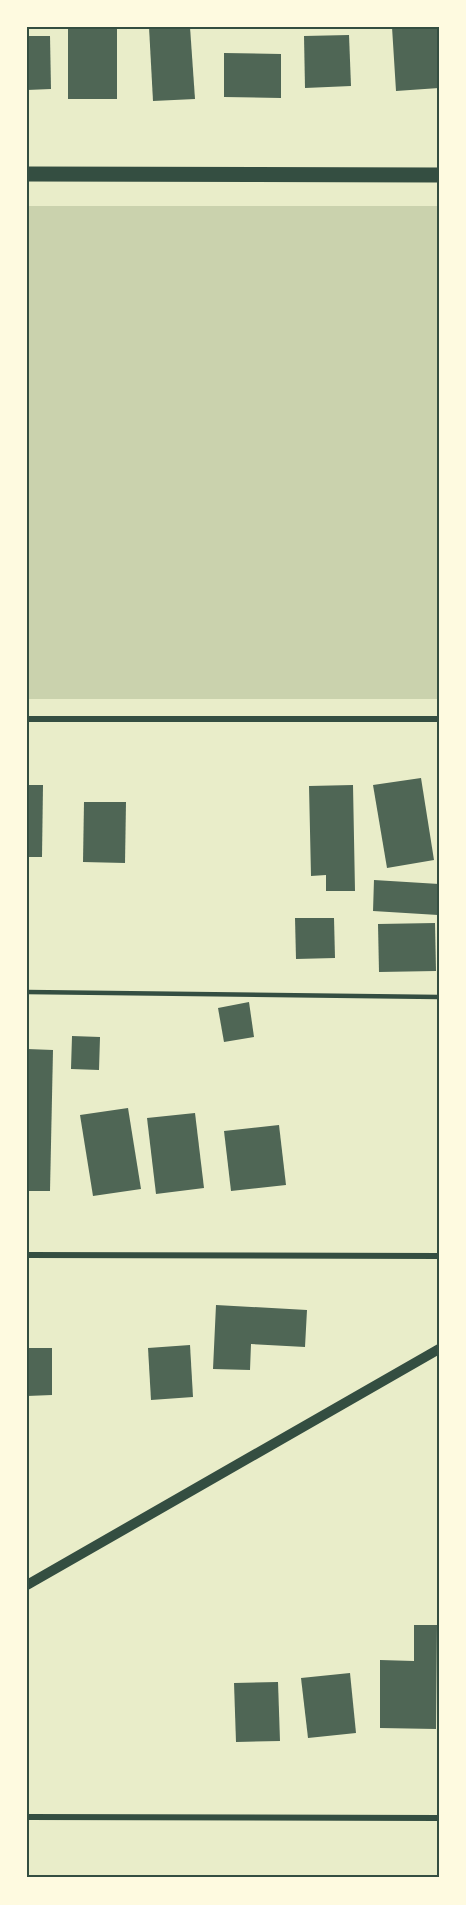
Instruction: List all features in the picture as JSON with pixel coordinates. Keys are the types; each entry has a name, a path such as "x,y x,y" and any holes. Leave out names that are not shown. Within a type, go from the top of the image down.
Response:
{"main road":[{"path":"27,174 439,175"}],"street":[{"path":"27,719 439,719"},
{"path":"27,1255 439,1256"},
{"path":"27,1585 439,1349"},
{"path":"27,1816 439,1818"}],"lane":[{"path":"27,992 439,997"}],"green space":[{"path":"27,206 439,206 439,699 27,699"}],"building":[{"path":"68,27 117,27 117,99 68,99"},
{"path":"149,27 190,27 195,99 153,101"},
{"path":"392,27 438,27 439,88 396,91"},
{"path":"349,35 351,86 305,88 304,36"},
{"path":"27,36 50,36 51,89 27,90"},
{"path":"224,53 281,54 281,98 224,97"},
{"path":"421,778 434,860 387,868 373,785"},
{"path":"27,785 43,785 42,857 27,857"},
{"path":"353,785 355,891 326,891 326,875 311,876 309,786"},
{"path":"84,802 126,802 125,863 83,862"},
{"path":"374,880 439,884 438,915 373,911"},
{"path":"295,918 334,918 335,958 296,959"},
{"path":"435,923 436,971 379,972 378,924"},
{"path":"249,1002 254,1037 224,1042 218,1008"},
{"path":"72,1036 100,1037 99,1070 71,1069"},
{"path":"27,1049 53,1050 50,1191 27,1191"},
{"path":"128,1108 141,1189 93,1196 80,1115"},
{"path":"195,1113 204,1188 156,1194 147,1118"},
{"path":"279,1125 286,1185 231,1191 224,1131"},
{"path":"216,1305 307,1310 305,1347 251,1344 250,1370 213,1369"},
{"path":"190,1345 193,1397 151,1400 148,1348"},
{"path":"27,1348 52,1348 52,1395 27,1396"},
{"path":"414,1625 437,1625 436,1729 380,1728 380,1660 414,1661"},
{"path":"350,1673 356,1733 308,1738 301,1678"},
{"path":"278,1682 280,1741 236,1742 234,1683"}]}
